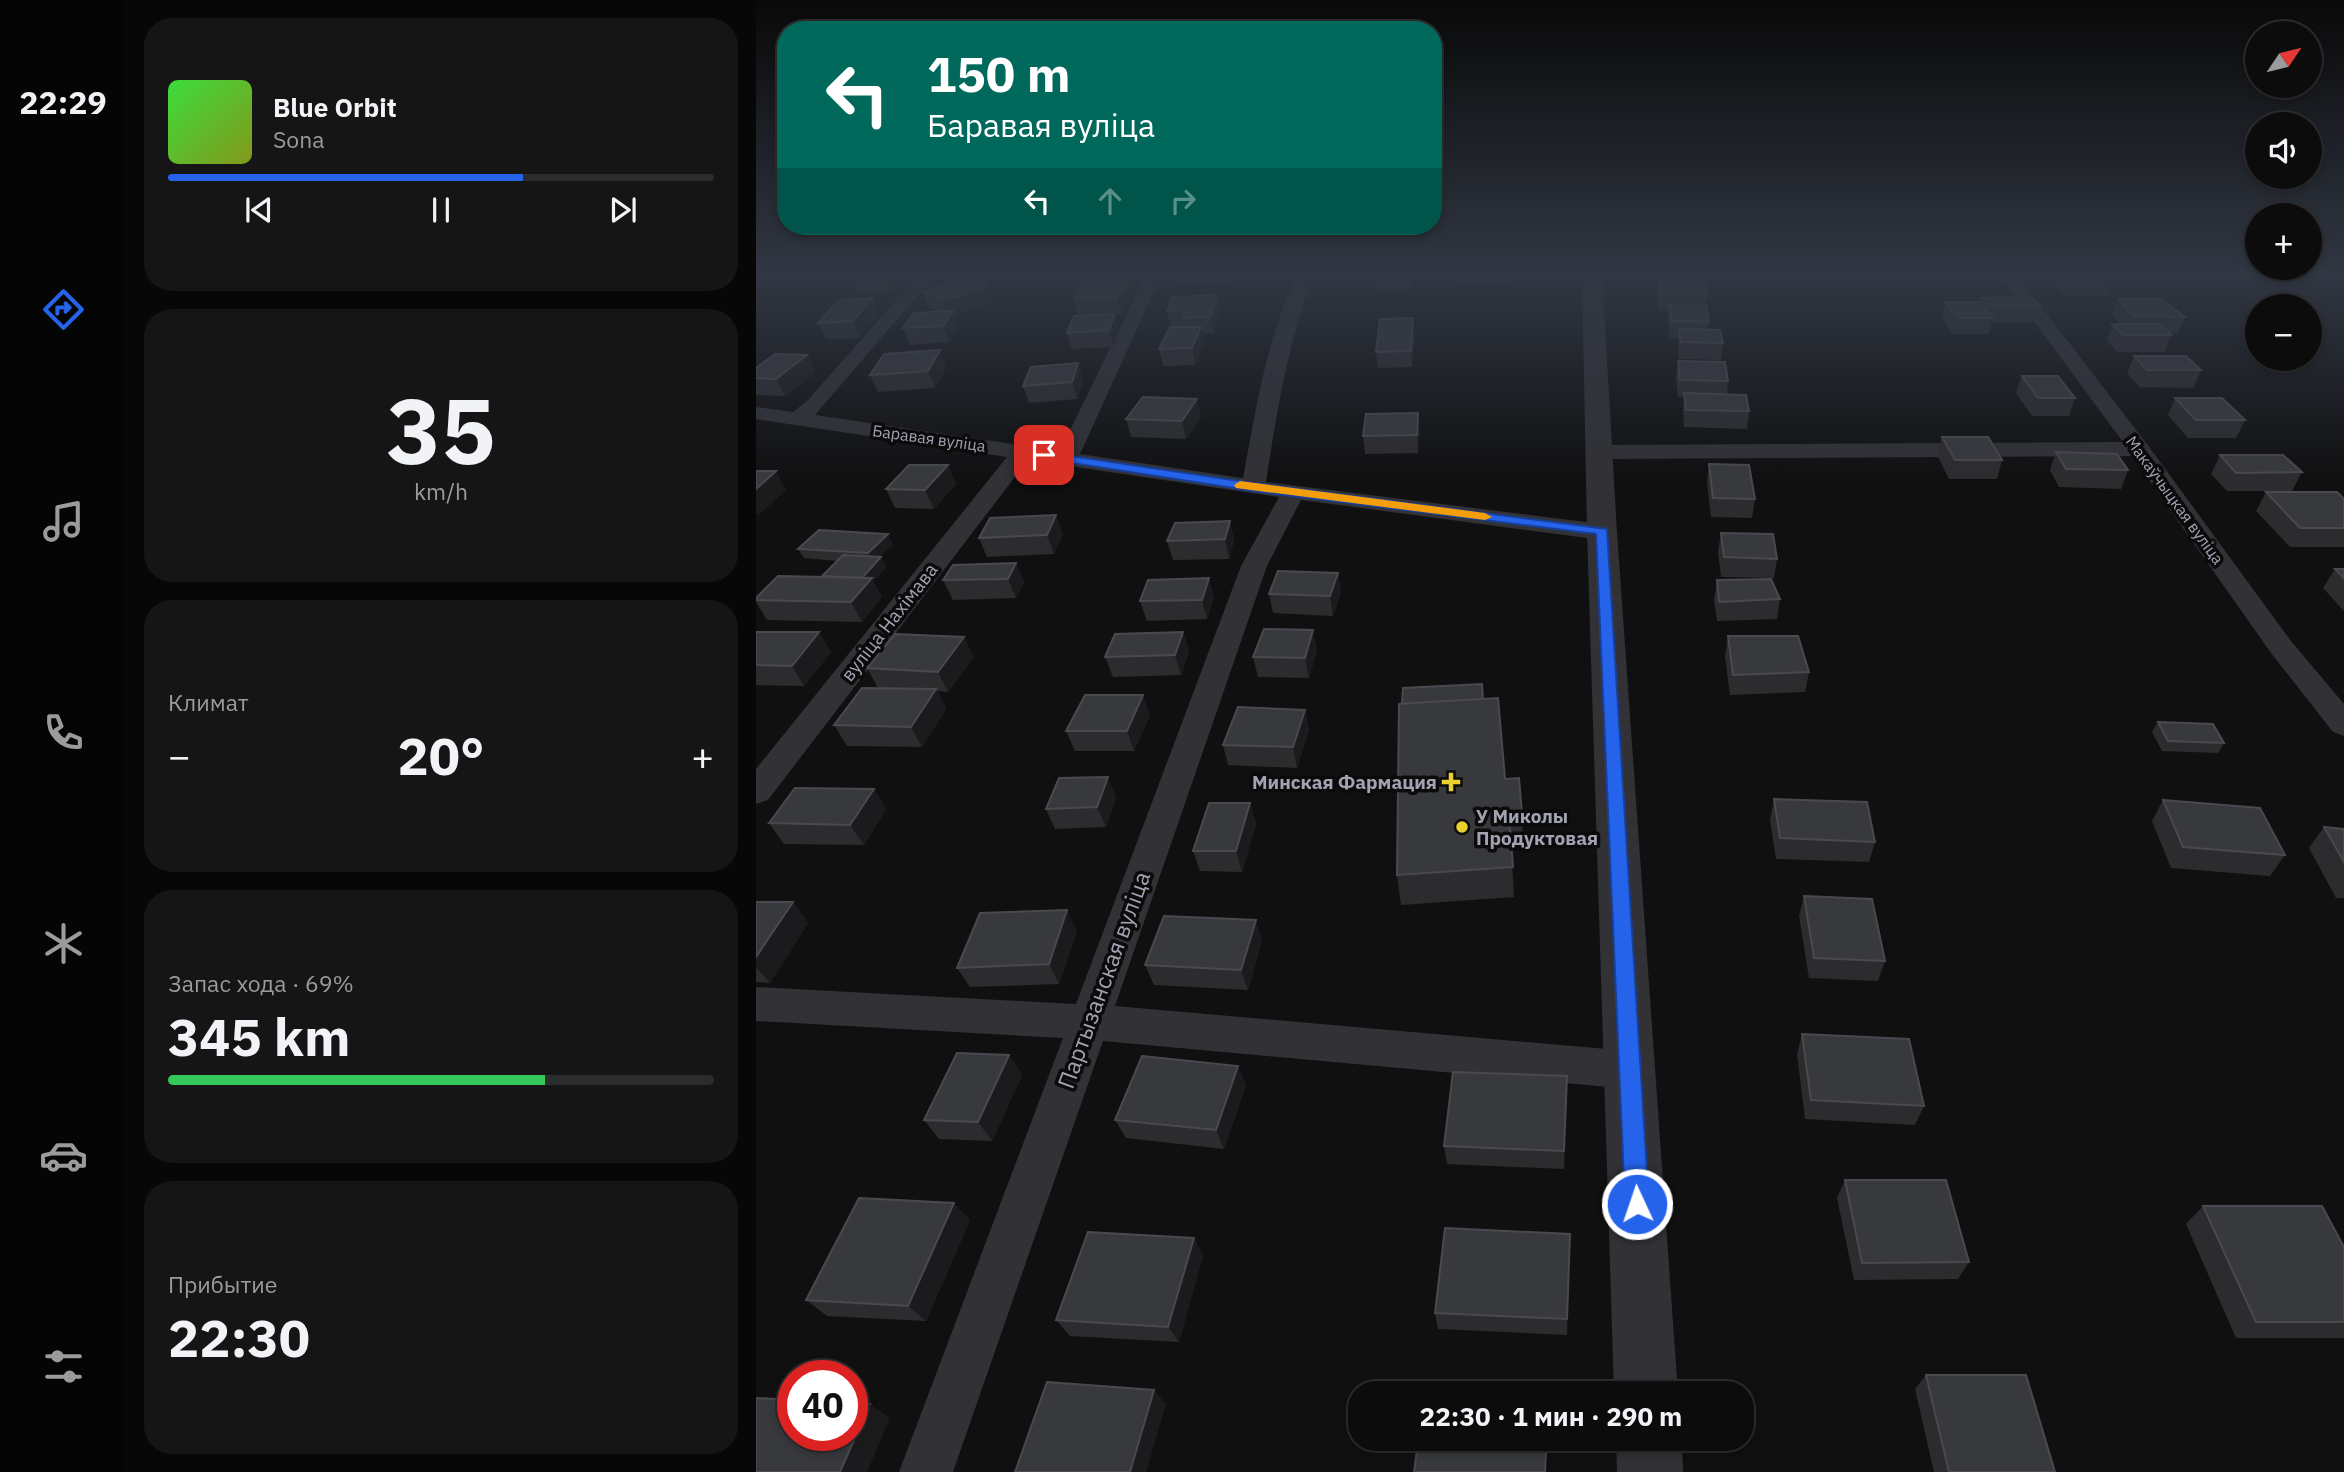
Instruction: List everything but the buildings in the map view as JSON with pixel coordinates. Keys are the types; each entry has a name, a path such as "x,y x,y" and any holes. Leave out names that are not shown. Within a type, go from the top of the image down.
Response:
{"street":[{"path":"797,420 815,404 868,343"},
{"path":"1066,459 1076,444 1122,343"},
{"path":"1253,487 1273,371 1281,343"},
{"path":"1595,343 1646,1381"},
{"name":"Макаўчыцкая вуліца","path":"2059,343 2281,647 2344,725"},
{"name":"Баравая вуліца","path":"761,419 797,420 1253,487 1602,531"},
{"path":"1599,452 2139,449"},
{"name":"вуліца Нахімава","path":"756,792 1023,452"},
{"name":"Партызанская вуліца","path":"926,1472 1254,566 1294,492"},
{"path":"756,1004 1089,1022 1630,1069"},
{"path":"1649,1451 1650,1472"}],"slow traffic":[{"path":"1240,485 1485,517"}],"place":[{"name":"Минская Фармация","path":"1451,782"},
{"name":"У Миколы Продуктовая","path":"1462,827"}],"route":[{"path":"1044,455 1253,487 1602,531 1637,1204"}]}
